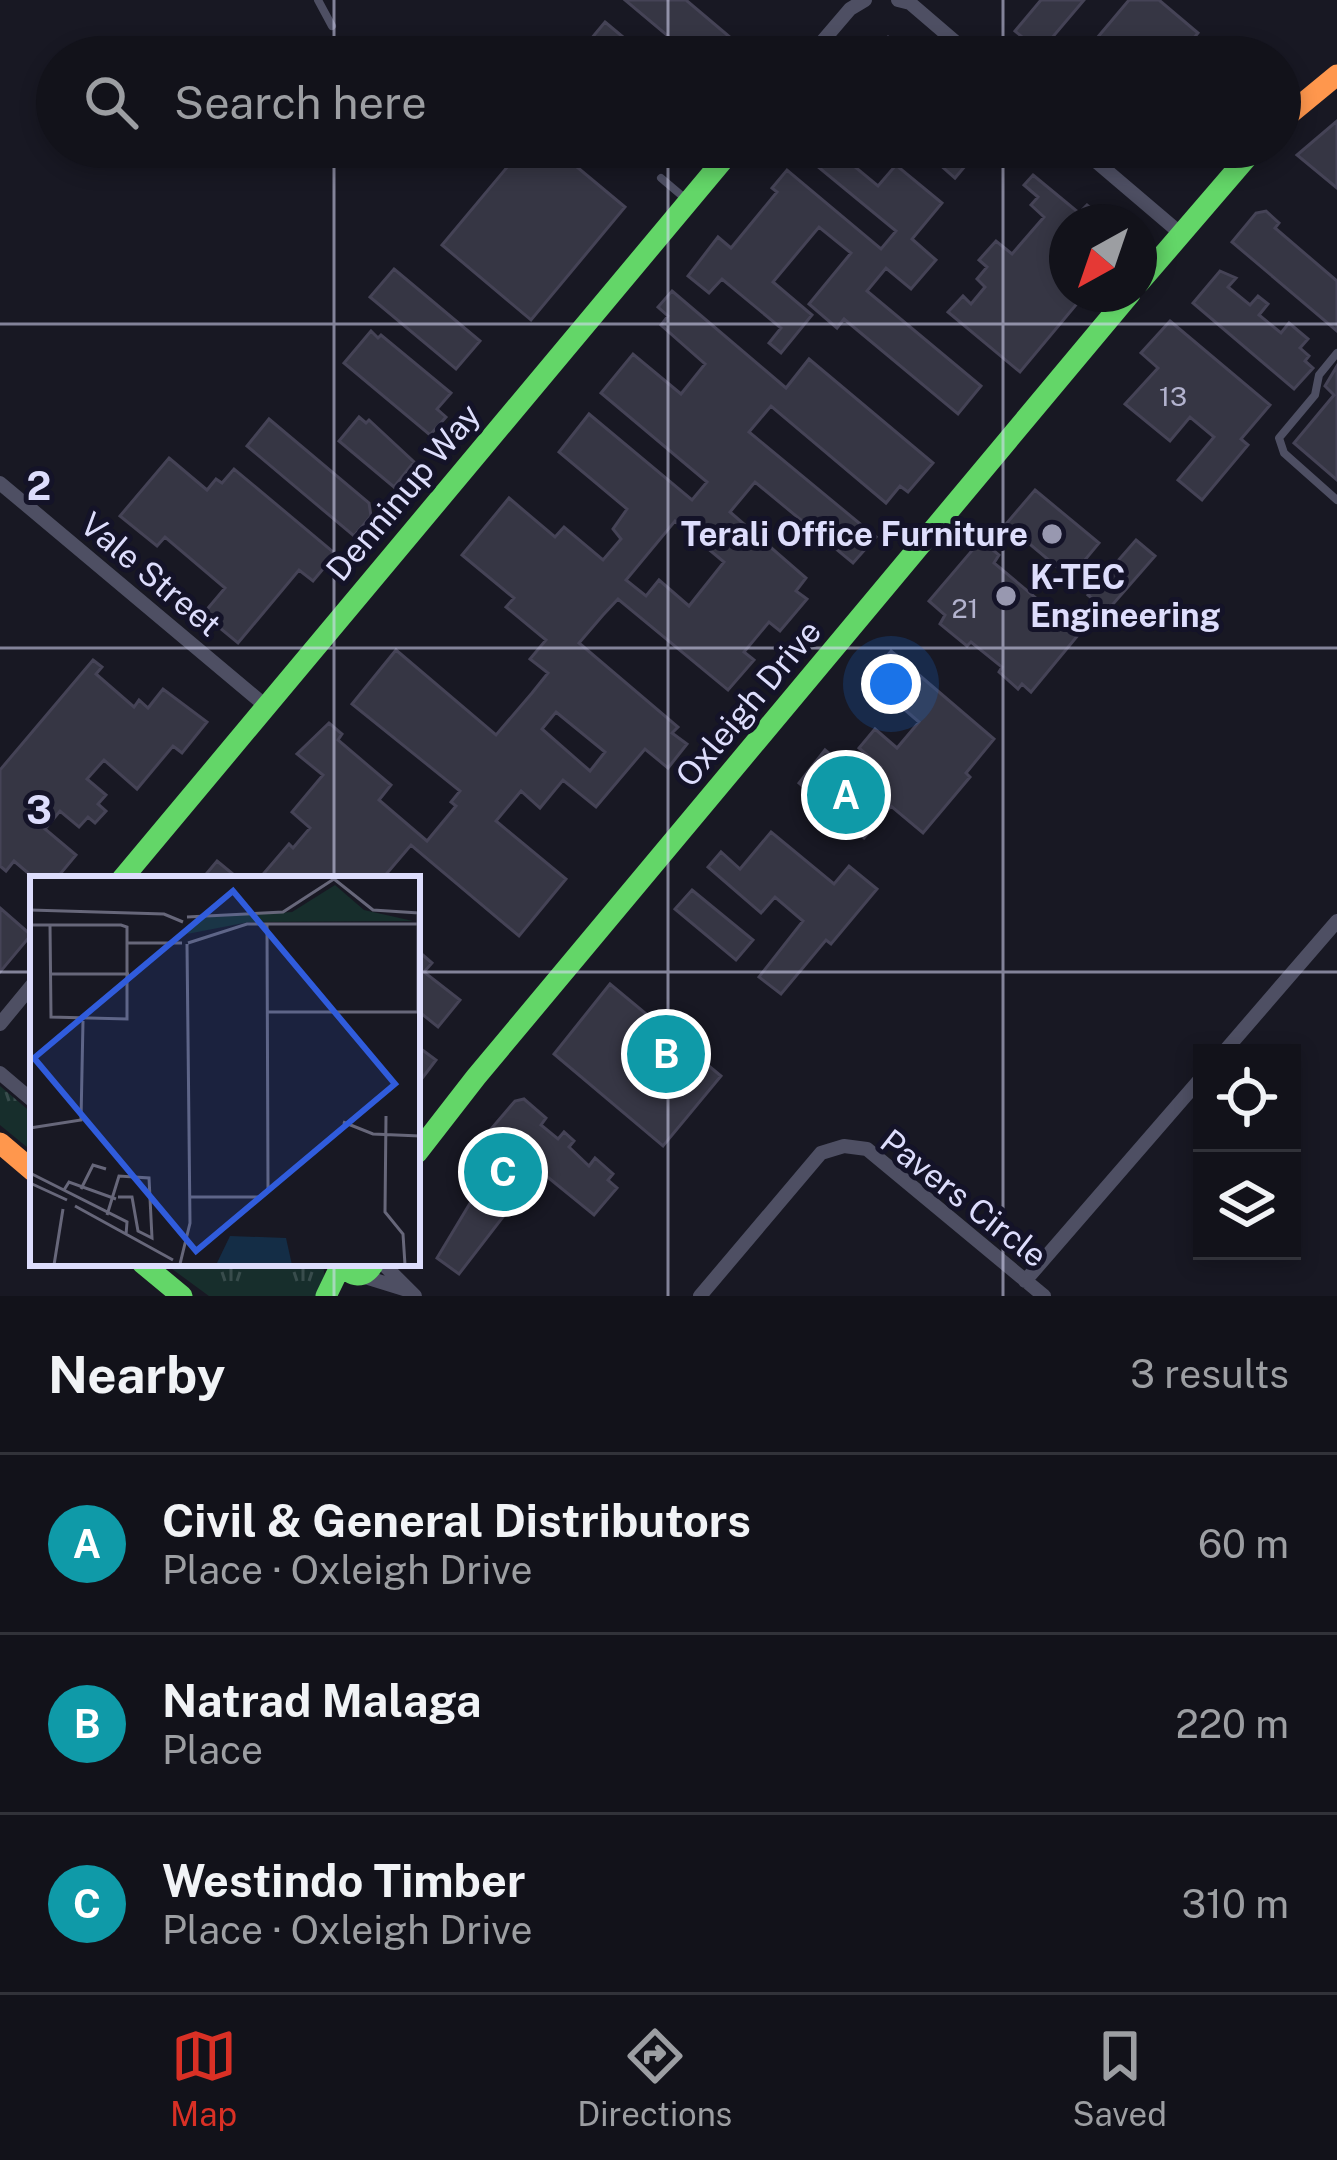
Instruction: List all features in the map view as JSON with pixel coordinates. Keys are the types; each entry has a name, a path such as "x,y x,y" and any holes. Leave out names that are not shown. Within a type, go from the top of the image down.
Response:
{"street":[{"path":"827,36 850,9 866,0"},
{"path":"898,0 910,3 948,36"},
{"path":"1301,105 1337,75"},
{"name":"Denninup Way","path":"125,876 716,168"},
{"path":"1104,168 1180,233"},
{"path":"1157,261 1237,168"},
{"name":"Oxleigh Drive","path":"420,1149 1115,312"},
{"name":"Vale Street","path":"0,483 267,706"},
{"path":"1231,1044 1337,921"},
{"path":"0,1024 30,989"},
{"path":"0,1073 30,1098"},
{"path":"1025,1281 1193,1087"},
{"path":"0,1143 30,1168"},
{"name":"Pavers Circle","path":"700,1296 821,1153 844,1146 867,1149 1044,1296"},
{"path":"146,1266 182,1296"},
{"path":"355,1267 411,1293"},
{"path":"355,1267 411,1293"},
{"path":"326,1296 355,1267"},
{"path":"342,1296 355,1267"}],"lane":[{"path":"318,0 332,26"},
{"path":"661,178 688,201"},
{"path":"1337,353 1319,375 1315,394 1279,438 1284,453 1337,500"}],"green space":[{"path":"0,1086 30,1111 30,1150 0,1125"},
{"path":"168,1266 323,1266 325,1281 316,1296 209,1296"}],"building":[{"path":"625,0 686,0 729,36 668,36"},
{"path":"1041,0 1084,0 1054,36 1021,36 1015,31"},
{"path":"1129,0 1159,0 1198,33 1196,36 1099,36"},
{"path":"605,22 622,36 593,36"},
{"path":"1337,121 1337,188 1301,158 1301,152"},
{"path":"506,168 578,168 625,207 531,320 442,245"},
{"path":"820,168 856,168 878,186 893,168 900,168 942,203 912,239 936,260 911,289 886,268 867,291 981,386 958,414 844,319 837,328 809,304 851,253 819,227 773,282 812,315 781,353 769,343 781,328 722,279 709,293 688,276 718,237 731,248 777,192 772,188 787,170 881,249 896,231"},
{"path":"944,168 963,168 955,178"},
{"path":"1033,175 1068,204 1049,204 1049,312 1070,312 1020,372 948,312 963,296 971,304 985,287 977,279 987,267 979,260 996,241 1012,254 1044,217 1031,205 1038,197 1024,185"},
{"path":"1266,211 1279,223 1275,228 1337,281 1337,331 1232,242 1256,213"},
{"path":"394,269 480,341 456,369 370,297"},
{"path":"1220,271 1236,278 1228,287 1250,305 1258,296 1268,304 1259,315 1281,333 1289,323 1308,339 1300,348 1313,368 1294,389 1193,303"},
{"path":"672,291 786,388 809,359 933,463 908,492 900,486 886,503 771,406 749,432 876,537 853,563 755,482 730,512 806,578 796,591 807,599 780,631 769,622 744,652 754,660 728,690 618,599 603,615 579,643 678,727 672,733 687,744 668,768 645,749 596,807 563,780 540,808 521,791 496,821 566,879 519,936 411,845 385,876 262,876 310,828 292,812 323,775 297,754 329,723 342,734 338,740 391,785 379,800 427,841 456,806 451,802 460,791 352,704 396,650 496,735 532,693 548,673 530,659 546,640 506,607 514,598 462,555 509,498 555,537 564,527 603,560 621,539 613,529 627,509 559,452 589,414 692,500 707,482 601,393 633,354 681,394 705,364 661,325 668,316 658,307","holes":["675,521 724,562 689,606 659,580 646,596 626,580","556,712 605,752 590,771 542,729"]},
{"path":"1170,321 1270,405 1241,439 1248,445 1202,500 1178,480 1214,437 1190,417 1170,441 1125,404 1158,368 1141,353"},
{"path":"371,331 451,393 437,409 446,417 430,435 344,363"},
{"path":"1337,366 1337,480 1294,443 1334,395 1325,386"},
{"path":"359,417 366,423 369,420 414,462 394,487 339,441"},
{"path":"269,419 369,503 371,516 354,536 247,446"},
{"path":"169,458 207,490 216,479 222,483 234,469 332,551 333,557 313,581 299,570 238,643 203,614 225,588 165,537 157,546 120,516"},
{"name":"Terali Office Furniture","path":"1035,490 1099,543 1070,578 1006,524"},
{"path":"981,540 999,555 994,563 1079,634 1031,692 1022,684 1018,689 999,672 1002,667 940,624 945,615 929,601"},
{"path":"1136,540 1155,556 1107,611 1088,595"},
{"path":"891,651 994,739 966,773 970,777 923,833 891,806 864,838 799,783 825,750 866,784 881,767 859,748 875,729 897,748 919,722 868,678"},
{"path":"93,660 102,667 96,674 134,707 139,700 148,708 163,689 207,722 182,753 173,746 137,789 104,760 87,779 106,795 98,804 106,811 95,823 88,817 79,827 60,811 45,829 76,855 58,876 32,876 14,861 6,871 0,866 0,770"},
{"path":"771,832 834,884 849,866 877,889 781,994 759,977 803,921 775,897 761,913 708,867 721,852 740,869"},
{"path":"217,861 235,876 204,876"},
{"path":"692,890 753,940 736,960 675,909"},
{"path":"0,908 30,936 0,972"},
{"path":"420,953 432,963 424,972 460,1000 438,1027 420,1012"},
{"path":"610,984 721,1076 663,1146 554,1054"},
{"path":"420,1048 436,1060 420,1081"},
{"path":"524,1099 546,1118 541,1125 558,1139 564,1132 574,1141 569,1147 589,1166 595,1158 613,1174 608,1180 617,1188 594,1215 539,1170 459,1274 437,1258 481,1185 467,1174 501,1138 491,1129 515,1101"}],"traffic: fast":[{"path":"125,876 716,168"},
{"path":"1157,262 1238,168"},
{"path":"420,1149 1115,312"},
{"path":"146,1266 182,1296"},
{"path":"326,1296 341,1266"},
{"path":"344,1266 358,1275 371,1266"}],"traffic: slow":[{"path":"1301,105 1337,75"},
{"path":"0,1143 30,1168"}],"place":[{"name":"Terali Office Furniture","path":"1052,534"},
{"name":"K-TEC Engineering","path":"1006,596"},
{"name":"Civil & General Distributors","path":"846,795"},
{"name":"Natrad Malaga","path":"666,1054"},
{"name":"Westindo Timber","path":"503,1172"}]}
